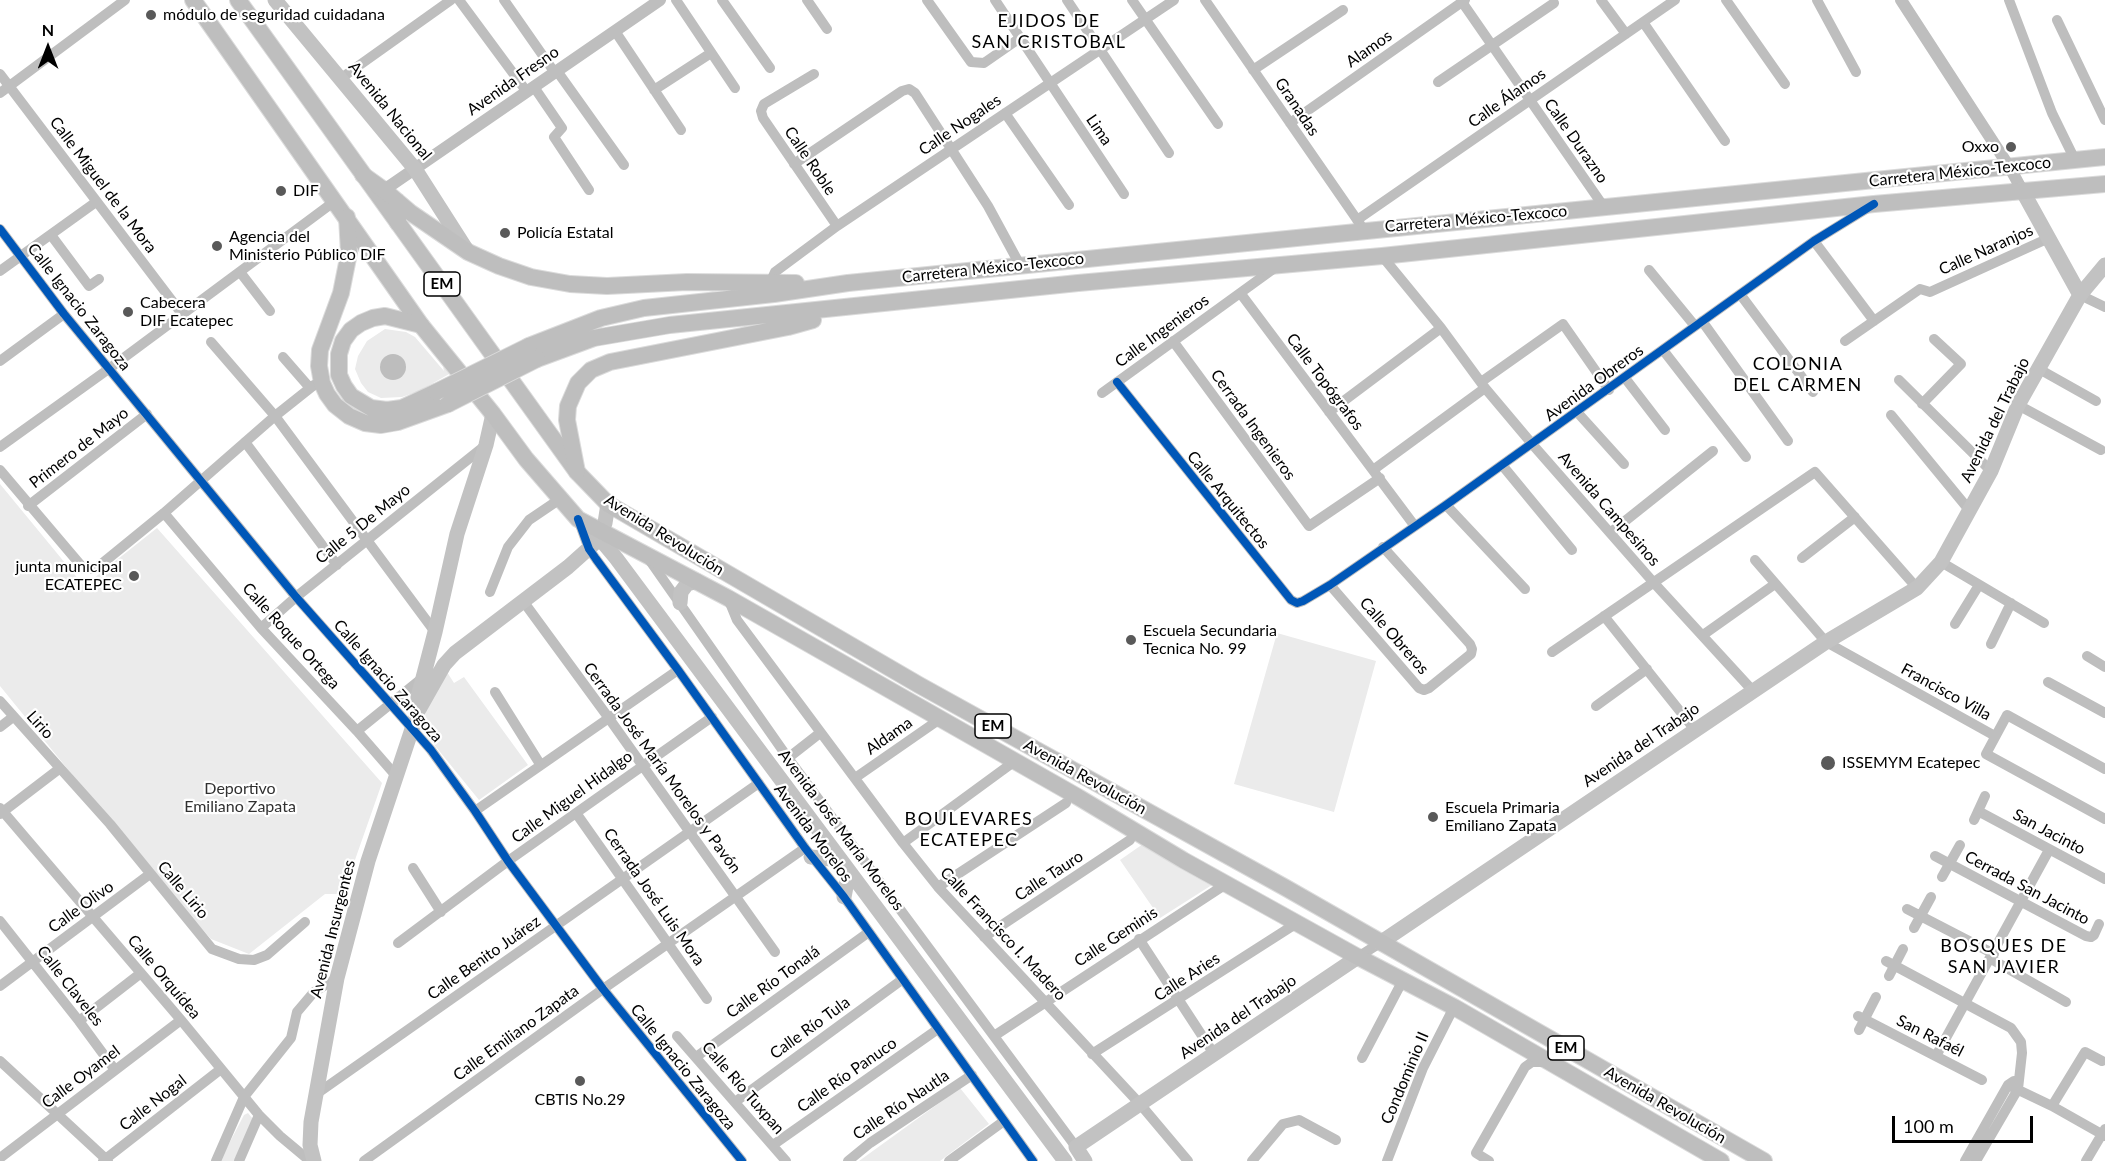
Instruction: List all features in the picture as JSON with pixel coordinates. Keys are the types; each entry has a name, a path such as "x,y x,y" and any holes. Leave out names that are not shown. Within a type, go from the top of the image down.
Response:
{"main road":[{"name":"EM","path":"193,0 347,217"},
{"name":"EM","path":"238,0 363,175"},
{"name":"Avenida Nacional","path":"275,0 415,169 468,252"},
{"name":"Carretera México-Texcoco","path":"848,283 1360,225 1604,207 2105,157"},
{"path":"363,175 411,213 468,252 520,273 570,284 607,286 687,282 848,283"},
{"name":"Avenida Revolución","path":"363,175 577,472 608,504 909,679 1764,1161"},
{"name":"Carretera México-Texcoco","path":"856,307 1874,204 2105,184"},
{"path":"2022,190 2080,295"},
{"path":"391,195 398,223"},
{"path":"347,217 350,253 341,293 320,351 319,366 322,383 335,405 349,416 365,423 381,425 398,422 448,404 533,352 594,338 670,326 856,307"},
{"name":"Avenida Revolución","path":"347,217 421,324 526,459 597,539 644,553 728,598 1016,761 1226,884 1454,1007 1720,1161"},
{"name":"Avenida del Trabajo","path":"1380,943 1826,642 1917,588 1941,562 1991,471 2018,405 2080,295 2105,265"},
{"path":"421,324 386,316 361,322 351,330 343,341 339,354 339,375 351,396 371,408 387,411 402,408 533,352 601,318 644,308 774,294 848,283"},
{"path":"577,472 567,420 568,406 578,383 591,370 610,362 788,327 856,307"},
{"name":"Avenida Insurgentes","path":"418,711 418,697 425,676 457,534 486,445 493,414"},
{"path":"597,539 608,504"},
{"name":"Avenida Insurgentes","path":"312,1161 310,1145 315,1095 337,978 368,861 418,711 444,665 455,653 524,601 597,539"},
{"name":"Avenida José María Morelos","path":"597,539 1064,1160"},
{"path":"680,603 681,592 687,584 697,581"},
{"path":"435,632 455,653"},
{"path":"808,852 845,866 844,897"},
{"name":"Avenida del Trabajo","path":"1076,1148 1358,957"},
{"name":"Avenida José María Morelos","path":"1076,1148 1085,1161"}],"street":[{"path":"0,93 125,0"},
{"path":"340,79 451,0"},
{"path":"459,0 562,129 554,137 589,190"},
{"path":"504,0 624,165"},
{"name":"Avenida Fresno","path":"391,195 415,169 660,0"},
{"path":"676,0 735,88"},
{"path":"722,0 771,68"},
{"path":"807,0 827,29"},
{"path":"927,0 971,62 984,63 1020,38"},
{"name":"Lima","path":"995,0 1124,194"},
{"path":"1066,0 1169,153"},
{"path":"1132,0 1218,124"},
{"name":"Calle Nogales","path":"770,283 775,272 837,226 1174,0"},
{"name":"Granadas","path":"1205,0 1360,225"},
{"path":"1601,0 1626,34"},
{"name":"Calle Álamos","path":"1360,225 1530,100 1675,0"},
{"path":"1726,0 1785,84"},
{"path":"1817,0 1856,72"},
{"path":"1901,0 2022,190"},
{"path":"2009,0 2052,113 2075,160"},
{"name":"Calle Durazno","path":"1463,1 1604,207"},
{"name":"Alamos","path":"1290,123 1463,1"},
{"path":"1438,82 1554,3"},
{"path":"1253,70 1343,10"},
{"path":"2057,20 2105,120"},
{"path":"1643,22 1725,141"},
{"path":"615,31 681,130"},
{"path":"654,90 711,53"},
{"name":"Calle Miguel de la Mora","path":"0,74 182,314"},
{"name":"Calle Roble","path":"814,74 764,104 761,111 837,226"},
{"path":"794,164 902,91 909,89 915,93 988,206 1020,265"},
{"path":"1005,113 1069,205"},
{"path":"0,447 335,201"},
{"path":"0,272 96,202"},
{"name":"Avenida Obreros","path":"1330,585 1533,445 1814,241 1874,204"},
{"name":"Calle Ignacio Zaragoza","path":"0,229 22,255 64,314 296,597 412,727 603,989 742,1161"},
{"path":"51,235 89,286 99,279"},
{"name":"Calle Naranjos","path":"1845,341 1920,289 1930,292 2049,238"},
{"path":"1814,241 1874,321"},
{"name":"Avenida Campesinos","path":"1382,255 1441,328 1483,385 1533,445 1753,691"},
{"path":"1241,294 1279,265"},
{"path":"1649,270 1698,324 1788,441"},
{"path":"240,272 270,311"},
{"name":"Calle Ingenieros","path":"1101,393 1241,294"},
{"name":"Calle Topógrafos","path":"1241,294 1414,525"},
{"path":"1740,294 1813,392"},
{"path":"2080,295 2105,307"},
{"path":"0,361 64,314"},
{"path":"1377,474 1483,385 1563,324 1609,390"},
{"path":"1329,412 1441,328"},
{"path":"1922,404 1961,364 1934,339"},
{"name":"Cerrada Ingenieros","path":"1173,341 1309,526 1377,474"},
{"path":"212,342 275,416 435,632"},
{"path":"1663,350 1746,457"},
{"path":"0,470 28,506 84,569 92,569 99,566 164,513 275,416 312,387 283,357"},
{"path":"2039,369 2096,401"},
{"path":"1625,378 1665,430"},
{"path":"1899,380 1991,471"},
{"name":"Calle Arquitectos","path":"1117,382 1291,600 1297,603 1304,601 1330,585"},
{"path":"2018,405 2101,450"},
{"path":"1577,412 1624,464"},
{"name":"Primero de Mayo","path":"28,506 147,414"},
{"path":"1890,416 1970,511"},
{"path":"245,442 336,565"},
{"name":"Calle 5 De Mayo","path":"261,628 296,597 486,445"},
{"path":"1610,533 1713,451"},
{"path":"1502,465 1572,550"},
{"path":"1552,652 1815,472 1917,588"},
{"path":"490,592 508,547 529,520 560,499"},
{"path":"1446,505 1525,589"},
{"name":"Calle Roque Ortega","path":"164,513 261,628 397,777"},
{"path":"1802,558 1855,517"},
{"name":"Avenida Morelos","path":"597,539 678,670 1033,1161"},
{"name":"Calle Obreros","path":"1330,585 1419,687 1424,690 1429,688 1471,654 1472,649 1470,644 1383,548"},
{"name":"Avenida José María Morelos","path":"644,553 788,758 1076,1148"},
{"name":"Francisco Villa","path":"1755,560 1826,642 1995,736 2007,715 2105,769"},
{"path":"1941,562 2044,623"},
{"path":"1703,635 1775,584"},
{"path":"1955,624 1980,585"},
{"name":"Calle Francisco I. Madero","path":"728,598 737,620 938,887 1140,1104 1188,1161"},
{"name":"Cerrada José María Morelos y Pavón","path":"524,601 775,952"},
{"path":"1991,644 2011,603"},
{"path":"1604,616 1695,730"},
{"path":"2087,656 2105,667"},
{"path":"1596,706 1647,669"},
{"path":"475,811 678,670"},
{"path":"357,731 425,676"},
{"path":"2048,682 2105,713"},
{"path":"495,693 540,764"},
{"name":"Lirio","path":"0,701 59,769"},
{"path":"0,727 13,717"},
{"name":"Calle Miguel Hidalgo","path":"398,943 508,861 712,717"},
{"name":"Aldama","path":"855,778 940,719"},
{"path":"788,758 820,733"},
{"path":"1995,736 1986,754 2105,819"},
{"path":"903,843 1016,761"},
{"path":"1,811 59,769"},
{"name":"Calle Lirio","path":"59,769 110,824 213,949 239,959 254,960 267,955 305,922"},
{"name":"Calle Benito Juárez","path":"315,1095 759,783"},
{"name":"San Jacinto","path":"1985,796 1976,816 2105,879"},
{"path":"938,887 1066,803"},
{"name":"Calle Orquídea","path":"1,811 94,917 244,1097 280,1136 312,1161"},
{"name":"Cerrada José Luis Mora","path":"576,813 707,999"},
{"name":"Calle Tauro","path":"984,937 1130,840"},
{"path":"1942,877 1960,845"},
{"path":"1936,1056 2049,850"},
{"name":"Calle Emiliano Zapata","path":"364,1161 735,896 808,852"},
{"name":"Cerrada San Jacinto","path":"1935,856 2086,936 2094,935 2099,924"},
{"path":"413,868 441,912"},
{"name":"Calle Olivo","path":"0,986 150,874"},
{"name":"Calle Geminis","path":"994,1036 1226,884"},
{"path":"1914,928 1931,897"},
{"path":"1907,909 2066,1002"},
{"name":"Calle Claveles","path":"0,921 115,1070"},
{"name":"Calle Aries","path":"1092,1054 1297,923"},
{"name":"Calle Río Tonalá","path":"696,1057 869,932"},
{"path":"1139,939 1214,1054"},
{"name":"Avenida del Trabajo","path":"1358,957 1380,943"},
{"path":"1903,949 1890,968 2011,1028 2021,1042 2019,1077 1980,1143 1965,1161"},
{"path":"79,1021 141,973"},
{"path":"216,1161 244,1097 291,1038 297,1012 314,992 337,978"},
{"name":"Calle Río Tula","path":"735,1102 903,979"},
{"path":"1362,1058 1403,980"},
{"path":"1859,1030 1861,1018 1876,997"},
{"name":"Condominio II","path":"1387,1161 1423,1068 1454,1007"},
{"name":"San Rafaél","path":"1861,1018 1982,1080"},
{"name":"Calle Oyamel","path":"1,1160 181,1020"},
{"name":"Calle Río Panuco","path":"773,1145 938,1029"},
{"name":"Calle Río Tuxpan","path":"677,1036 786,1161"},
{"path":"1512,1042 1525,1066"},
{"path":"2052,1106 2085,1052 2102,1061"},
{"path":"0,1061 106,1160"},
{"path":"1490,1161 1476,1153 1525,1066 1539,1061 1548,1063"},
{"name":"Calle Nogal","path":"106,1160 221,1069"},
{"name":"Calle Río Nautla","path":"848,1161 870,1143 972,1075"},
{"path":"2013,1087 2104,1133 2086,1161"},
{"path":"239,1161 260,1115"},
{"path":"1252,1161 1283,1124 1299,1120 1336,1140"},
{"path":"949,1161 1004,1121"},
{"path":"1976,1161 1980,1143"}],"green space":[{"path":"385,329 406,332 415,337 444,371 443,367 451,373 419,391 402,397 381,398 368,392 355,369 358,356 367,341"},
{"name":"Deportivo Emiliano Zapata","path":"0,484 84,586 157,528 382,783 343,894 325,894 249,954 211,939 153,874 0,686"},
{"path":"1277,633 1376,661 1334,812 1234,784"},
{"path":"447,672 454,683 464,677 528,765 479,800 423,731 426,709"},
{"path":"1143,844 1215,883 1160,918 1120,860"},
{"path":"960,1088 989,1124 940,1161 859,1161"},
{"path":"248,1113 253,1119 234,1161 220,1161 244,1115"}],"shaded area":[{"path":"393,354 402,358 406,367 402,376 393,380 384,376 380,367 384,358"}],"cycle path":[{"path":"1117,382 1291,600 1297,603 1330,585 1446,505 1814,241 1874,204"},
{"path":"0,229 64,314 296,597 431,750 508,861 603,989 742,1161"},
{"path":"578,519 589,549 596,559 805,848 844,897 1033,1161"}],"place":[{"name":"módulo de seguridad cuidadana","path":"151,15"},
{"name":"Oxxo","path":"2011,147"},
{"name":"DIF","path":"281,191"},
{"name":"Policía Estatal","path":"505,233"},
{"name":"Agencia del Ministerio Público DIF","path":"217,246"},
{"name":"Cabecera DIF Ecatepec","path":"128,312"},
{"name":"junta municipal ECATEPEC","path":"134,576"},
{"name":"Escuela Secundaria Tecnica No. 99","path":"1131,640"},
{"name":"ISSEMYM Ecatepec","path":"1828,763"},
{"name":"Escuela Primaria Emiliano Zapata","path":"1433,817"},
{"name":"CBTIS No.29","path":"580,1081"}],"district":[{"name":"EJIDOS DE SAN CRISTOBAL","path":"1049,31"},
{"name":"COLONIA DEL CARMEN","path":"1798,374"},
{"name":"BOULEVARES ECATEPEC","path":"969,829"},
{"name":"BOSQUES DE SAN JAVIER","path":"2004,956"}]}
